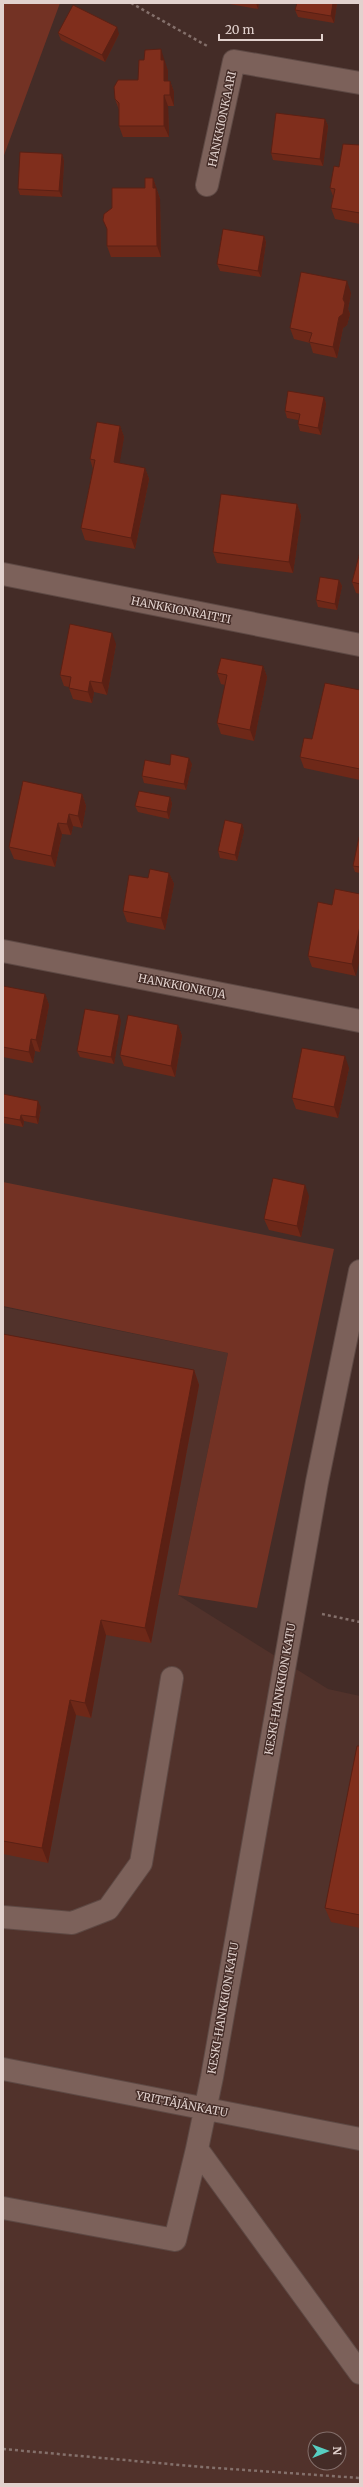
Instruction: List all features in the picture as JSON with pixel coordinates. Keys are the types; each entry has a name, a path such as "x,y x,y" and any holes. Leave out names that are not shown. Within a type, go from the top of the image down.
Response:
{"street":[{"name":"HANKKIONKAARI","path":"207,185 234,61 360,83"},
{"name":"HANKKIONRAITTI","path":"3,574 360,645"},
{"name":"HANKKIONKUJA","path":"3,950 360,1021"},
{"name":"KESKI-HANKKION KATU","path":"3,2208 175,2240 197,2149 205,2108 317,1482 360,1271"},
{"path":"3,1917 72,1923 108,1909 141,1862 172,1678"},
{"name":"YRITTÄJÄNKATU","path":"3,2069 360,2139"},
{"path":"197,2149 360,2373"}],"path":[{"path":"131,3 234,61"},
{"path":"295,1607 360,1622"},
{"path":"3,2449 195,2467 360,2478"}],"shaded area":[{"path":"3,3 60,3 3,158"},
{"path":"3,1182 334,1249 257,1608 178,1595 228,1353 3,1306"},
{"path":"3,1307 228,1353 178,1595 328,1689 360,1696 360,2484 3,2484"}],"building":[{"path":"297,3 333,3 331,16 295,10"},
{"path":"73,5 117,27 102,55 58,33"},
{"path":"161,49 161,60 164,60 164,81 170,81 170,95 164,95 164,126 119,126 119,103 115,99 114,87 118,80 138,80 139,60 144,60 145,50"},
{"path":"276,113 325,119 320,159 271,153"},
{"path":"343,144 360,145 360,213 331,208 335,189 330,188 334,166 339,167"},
{"path":"20,152 62,154 59,191 18,189"},
{"path":"145,178 153,178 153,188 156,188 157,246 107,246 107,229 103,220 104,214 112,208 112,188 145,188"},
{"path":"223,229 264,236 258,271 217,264"},
{"path":"301,272 347,281 343,299 345,303 343,314 339,317 333,347 309,342 312,333 290,328"},
{"path":"288,391 324,397 318,428 298,424 300,414 285,411"},
{"path":"97,422 120,426 114,462 145,468 131,538 81,528 95,460 90,459"},
{"path":"221,494 297,504 289,562 213,552"},
{"path":"360,552 360,584 352,582"},
{"path":"320,577 339,580 335,604 316,600"},
{"path":"70,624 112,633 102,683 90,681 88,692 69,688 71,677 60,675"},
{"path":"221,658 263,666 250,730 217,723 227,675 217,673"},
{"path":"325,683 360,690 360,769 300,757 304,738 312,739"},
{"path":"171,754 189,758 184,784 142,776 145,760 170,765"},
{"path":"23,781 82,794 78,816 69,814 67,824 58,823 51,856 9,847"},
{"path":"139,791 170,797 167,812 135,806"},
{"path":"225,820 242,824 235,855 218,851"},
{"path":"360,837 360,867 353,866"},
{"path":"150,869 169,873 161,918 123,911 129,875 148,878"},
{"path":"335,889 360,894 360,926 352,964 308,956 318,902 332,905"},
{"path":"3,986 45,994 36,1040 31,1039 29,1052 3,1047"},
{"path":"85,1009 119,1015 111,1057 77,1051"},
{"path":"128,1015 178,1025 171,1066 120,1055"},
{"path":"302,1048 345,1056 334,1107 292,1098"},
{"path":"3,1094 38,1101 36,1117 21,1115 20,1120 3,1117"},
{"path":"273,1178 305,1185 297,1226 264,1219"},
{"path":"3,1334 194,1370 145,1628 101,1620 85,1703 70,1700 42,1848 3,1841"},
{"path":"357,1746 360,1746 360,1915 325,1908"}]}
